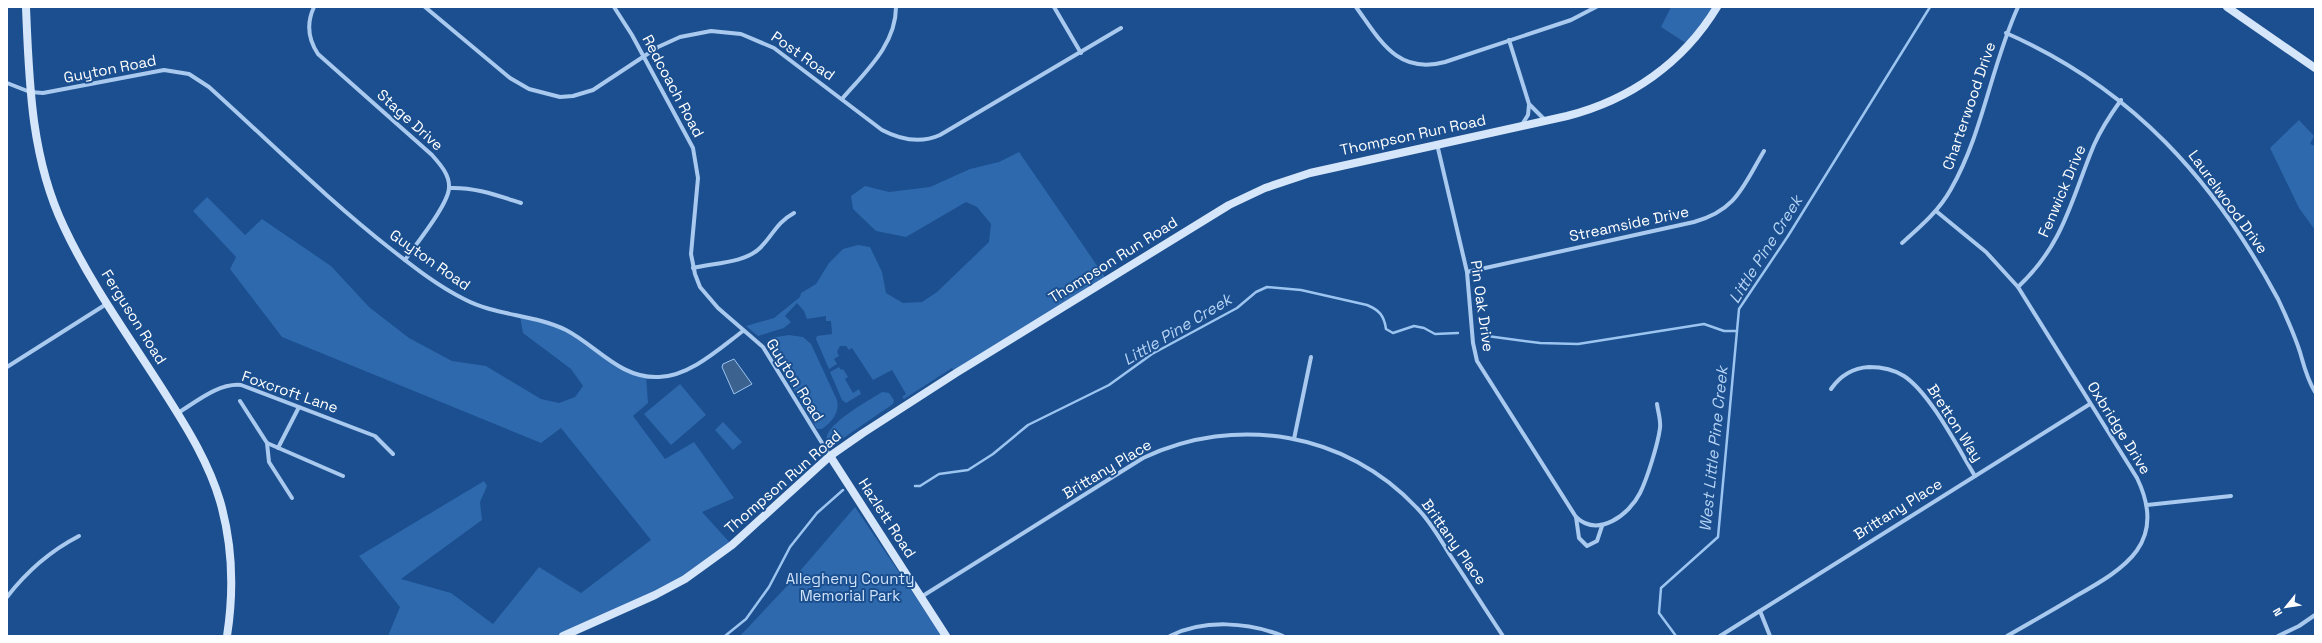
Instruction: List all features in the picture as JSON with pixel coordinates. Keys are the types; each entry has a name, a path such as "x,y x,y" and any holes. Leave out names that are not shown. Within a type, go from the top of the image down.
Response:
{"street":[{"name":"Ferguson Road","path":"26,7 30,92 41,162 54,203 74,248 178,413 205,462 225,519 232,570 227,636"},
{"name":"Stage Drive","path":"314,7 309,20 309,32 311,41 318,54 439,163 446,174 449,188"},
{"name":"Post Road","path":"425,7 510,78 528,89 547,95 568,97 584,93 602,85 644,56 672,40 702,31 722,31 741,34 774,48 882,130 901,138 924,140 940,134 1081,53 1121,28"},
{"name":"Redcoach Road","path":"614,7 644,56 687,133 695,155 698,178 692,246 693,268 700,287 742,331"},
{"path":"842,99 886,45 892,32 896,7"},
{"path":"1054,7 1081,53"},
{"path":"1356,7 1387,48 1400,59 1417,64 1436,64 1578,18 1596,7"},
{"name":"Thompson Run Road","path":"563,636 655,595 695,572 749,530 830,456 956,373 1245,197 1278,183 1310,172 1547,121 1601,106 1649,80 1689,45 1717,7"},
{"name":"Charterwood Drive","path":"1902,243 1936,210 1951,190 1964,162 2006,33 2018,7"},
{"path":"2227,7 2315,68"},
{"name":"Laurelwood Drive","path":"2006,33 2061,60 2120,100 2177,152 2210,193 2233,226 2281,306 2294,334 2306,374 2315,392"},
{"path":"1509,40 1529,104 1538,115 1547,121"},
{"name":"Guyton Road","path":"30,92 43,93 77,88 156,71 173,71 189,74 209,87 348,214 406,260 464,299 494,311 535,319 558,327 573,335 616,366 646,376 662,377 686,369 707,358 742,331 763,347 830,456"},
{"path":"7,83 30,92"},
{"name":"Fenwick Drive","path":"2018,287 2040,264 2057,238 2094,145 2120,100"},
{"path":"1520,126 1528,115 1529,104"},
{"name":"Pin Oak Drive","path":"1437,144 1467,272 1472,343 1479,366 1576,517 1579,538 1587,546 1597,541 1602,526 1628,508 1640,493 1660,428 1657,404"},
{"name":"Streamside Drive","path":"1467,272 1709,218 1723,210 1735,199 1764,151"},
{"path":"406,260 445,201 449,188 468,187 484,190 521,203"},
{"name":"Oxbridge Drive","path":"1936,210 1986,252 2018,287 2137,478 2147,505 2147,525 2142,542 2122,569 2007,636"},
{"path":"693,268 755,252 779,222 794,213"},
{"path":"7,367 108,304"},
{"path":"1294,439 1311,357"},
{"name":"Bretton Way","path":"1831,389 1843,375 1864,367 1890,369 1903,375 1916,385 1927,400 1975,476"},
{"name":"Foxcroft Lane","path":"178,413 220,388 232,385 245,386 375,436 393,454"},
{"path":"240,401 267,444 269,462 292,498"},
{"name":"Brittany Place","path":"1720,636 2090,404"},
{"path":"278,448 299,407"},
{"name":"Brittany Place","path":"921,597 1129,466 1163,449 1195,439 1221,435 1263,435 1294,439 1316,444 1352,459 1377,473 1405,496 1428,521 1503,636"},
{"path":"267,444 344,476"},
{"name":"Hazlett Road","path":"830,456 946,636"},
{"path":"2147,505 2231,496"},
{"path":"1576,517 1587,525 1602,526"},
{"path":"7,596 35,566 62,546 79,536"},
{"path":"1760,611 1770,636"},
{"path":"2278,636 2315,615"},
{"path":"1170,636 1193,628 1213,624 1257,629 1283,636"}],"green space":[{"path":"1671,7 1717,7 1689,45 1661,27"},
{"path":"2299,120 2314,136 2310,144 2315,146 2315,230 2299,208 2270,148"},
{"path":"1019,152 1107,280 956,373 952,368 904,399 902,397 906,394 892,370 873,380 852,348 849,350 846,346 840,346 837,352 839,356 834,359 837,364 829,369 816,339 817,336 832,334 831,321 826,321 826,316 807,319 804,311 797,303 785,316 791,322 784,328 758,336 746,326 774,318 800,297 801,293 816,284 829,263 843,249 858,245 870,247 882,272 886,293 903,303 922,302 937,292 989,242 991,224 977,207 966,202 906,237 876,231 853,209 851,196 865,186 889,192 930,187 970,169 999,162"},
{"path":"207,197 245,235 262,219 331,266 369,307 409,338 452,361 486,366 541,399 559,403 575,397 583,386 571,369 523,333 520,316 567,331 616,365 646,376 648,403 633,416 665,459 694,442 734,498 702,512 732,545 685,579 563,636 388,636 400,607 359,556 484,481 487,486 480,502 482,520 401,579 451,593 493,624 539,567 581,593 651,540 561,428 541,443 282,337 230,269 236,257 193,211"},
{"path":"789,335 803,337 811,344 837,400 838,404 836,413 829,423 822,429 817,429 767,345 770,338"},
{"path":"839,367 841,370 843,369 848,377 845,379 853,393 859,389 861,394 846,403 842,400 830,372"},
{"path":"680,384 706,415 671,445 644,414"},
{"path":"882,392 889,393 894,400 893,404 839,441 830,444 827,442 827,435 839,421"},
{"path":"723,422 742,442 733,450 715,430"},
{"name":"Allegheny County Memorial Park","path":"855,507 942,636 740,636 787,586"}],"shaded area":[{"path":"734,359 752,384 734,394 722,367 723,364"}],"waterway":[{"name":"Little Pine Creek","path":"1676,636 1659,613 1661,588 1718,537 1739,309 1788,236 1930,7"},
{"name":"Little Pine Creek","path":"915,486 920,486 939,474 968,470 993,454 1028,425 1109,385 1152,354 1237,308 1256,292 1267,287 1301,290 1367,305 1375,309 1380,314 1384,320 1386,329 1393,333 1414,326 1424,328 1435,334 1458,333"},
{"name":"Little Pine Creek","path":"1487,336 1540,343 1578,344 1704,324 1724,331 1737,331"},
{"name":"Little Pine Creek","path":"725,636 746,619 769,587 790,547 817,513 843,490"}],"water label":[{"name":"West Little Pine Creek","path":"1713,449"}]}
